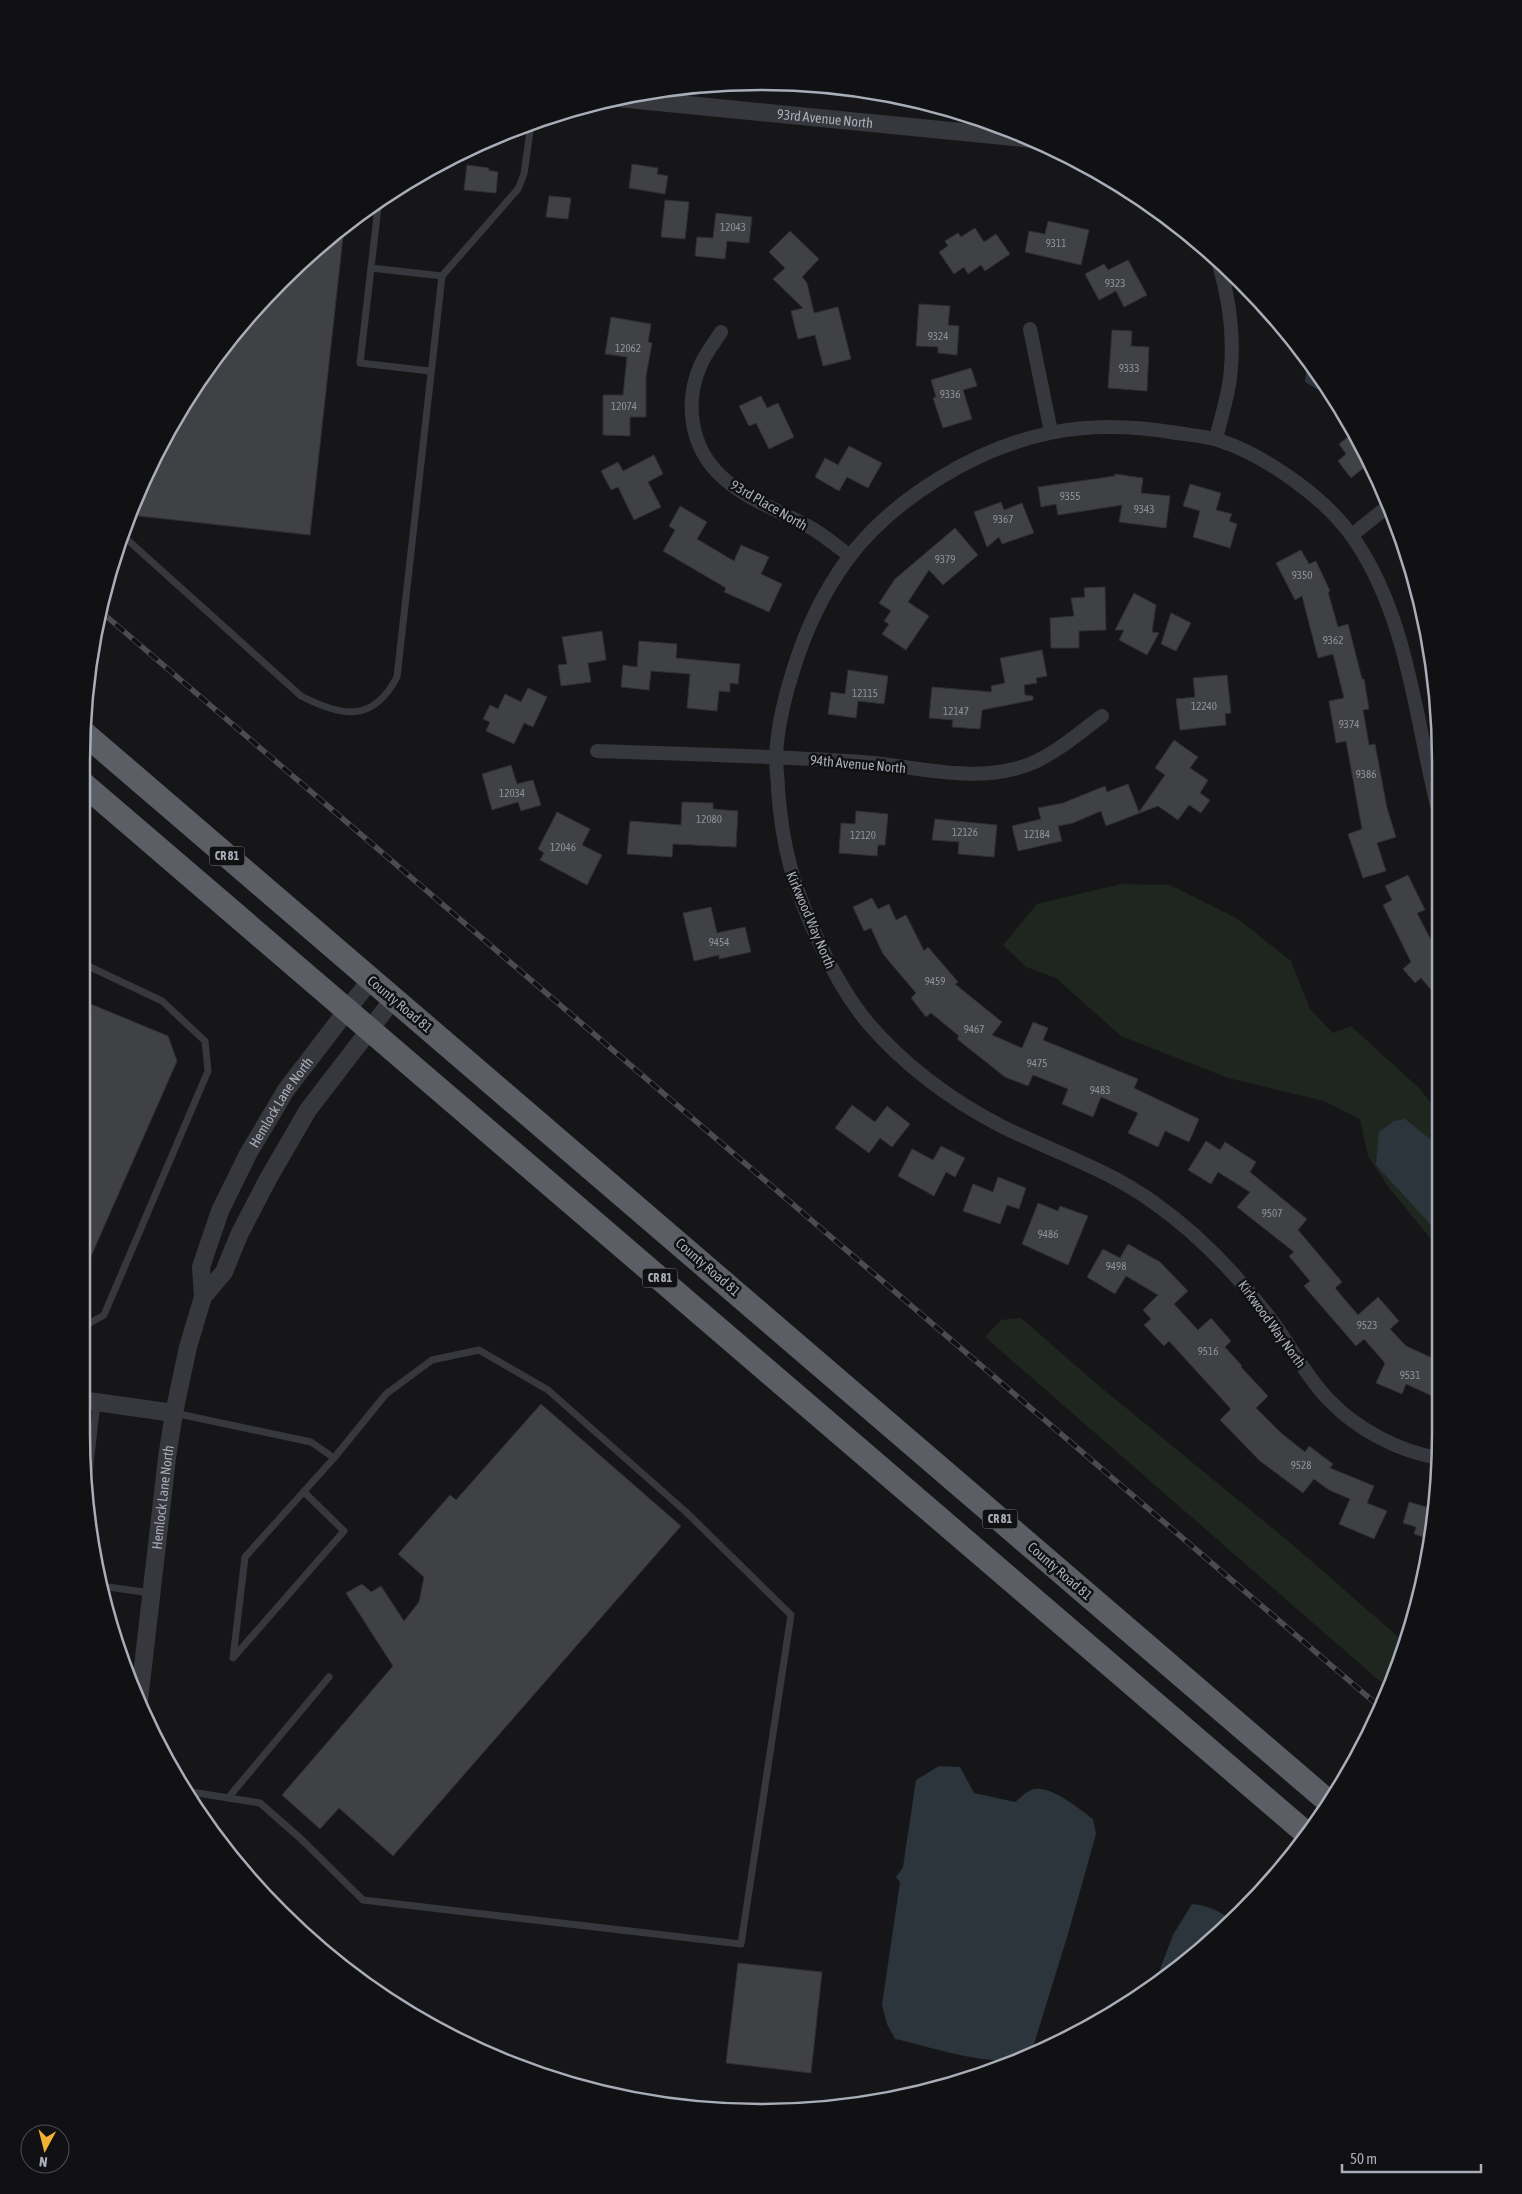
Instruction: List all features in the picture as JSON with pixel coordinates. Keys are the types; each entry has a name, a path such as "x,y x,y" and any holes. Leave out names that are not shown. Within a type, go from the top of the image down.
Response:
{"highway":[{"name":"County Road 81","path":"91,739 1324,1798"},
{"name":"CR 81","path":"90,790 1302,1829"}],"street":[{"name":"93rd Avenue North","path":"644,101 1005,136"},
{"path":"1216,439 1231,368 1229,316 1222,275"},
{"path":"1030,329 1051,432"},
{"name":"93rd Place North","path":"721,332 702,362 696,377 691,402 693,429 703,454 721,476 742,492 814,530 850,556"},
{"name":"Kirkwood Way North","path":"1431,1457 1420,1455 1386,1441 1352,1420 1328,1399 1303,1368 1270,1317 1233,1271 1185,1225 1146,1197 1096,1170 999,1125 949,1096 897,1054 865,1019 833,972 808,919 788,866 781,825 776,758 786,693 799,649 820,604 850,556 881,523 914,496 963,464 1051,432 1107,427 1158,430 1216,439 1246,452 1284,473 1316,498 1352,534 1387,602 1400,641 1432,764"},
{"path":"1352,534 1383,510"},
{"name":"94th Avenue North","path":"597,751 864,762 965,775 998,772 1030,764 1060,748 1102,716"},
{"name":"Hemlock Lane North","path":"140,1689 174,1413 188,1348 203,1297 201,1267 220,1211 248,1154 286,1090 371,979"},
{"name":"Hemlock Lane North","path":"203,1297 224,1272 239,1235 268,1179 308,1110 394,998"},
{"path":"90,1401 174,1413"}],"lane":[{"path":"128,540 301,696 321,706 342,712 360,712 376,705 389,692 397,677 442,276 518,189 524,174 529,132"},
{"path":"378,211 360,363 430,371"},
{"path":"372,268 442,276"},
{"path":"90,965 162,1001 205,1042 208,1071 104,1315 90,1323"},
{"path":"195,1793 260,1803 300,1838 362,1900 741,1944 791,1615 686,1512 548,1390 479,1350 432,1360 386,1394 334,1458 245,1557 233,1658 344,1531 304,1492"},
{"path":"174,1413 311,1442 334,1458"},
{"path":"108,1587 152,1593"},
{"path":"228,1798 329,1678"}],"shaded area":[{"path":"1306,371 1321,392 1305,382"},
{"path":"1121,884 1170,885 1238,919 1291,961 1310,1009 1333,1033 1351,1026 1419,1088 1432,1104 1432,1240 1389,1188 1368,1156 1360,1119 1324,1101 1228,1078 1121,1036 1056,978 1026,967 1003,945 1037,904"},
{"path":"1405,1119 1432,1141 1432,1226 1376,1165 1379,1132 1394,1121"},
{"path":"1021,1318 1098,1385 1293,1545 1399,1638 1383,1684 985,1337 1001,1320"},
{"path":"939,1766 960,1767 974,1793 1015,1802 1031,1790 1046,1790 1064,1798 1093,1819 1096,1834 1034,2044 1032,2047 999,2060 964,2056 895,2039 887,2024 882,2005 900,1882 896,1877 903,1867 916,1780"},
{"path":"1192,1904 1214,1909 1225,1916 1203,1937 1159,1973 1173,1935"}],"building":[{"path":"632,164 658,168 657,174 668,176 665,194 629,188"},
{"path":"467,165 489,168 488,170 498,172 496,193 464,190"},
{"path":"549,196 571,198 568,219 546,217"},
{"path":"665,200 689,202 685,239 661,237"},
{"path":"716,213 752,217 749,243 727,241 725,259 695,256 697,237 713,238"},
{"path":"1048,221 1089,230 1081,265 1025,252 1029,231 1045,234"},
{"path":"975,228 984,242 996,234 1010,254 985,271 981,265 968,274 964,267 954,274 939,252 948,246 945,241 958,233 961,237"},
{"path":"790,231 819,259 802,277 807,283 814,313 838,307 851,359 823,366 815,335 798,339 791,311 803,308 773,279 785,268 769,252"},
{"path":"343,237 310,535 137,516 159,464 203,388 257,319 287,287"},
{"path":"1128,260 1147,295 1124,307 1116,291 1099,300 1085,274 1104,264 1108,270"},
{"path":"919,304 950,306 948,325 959,326 957,355 938,353 938,347 916,346"},
{"path":"611,317 651,324 648,342 652,343 646,376 646,417 630,417 630,436 603,435 603,395 623,395 627,357 605,354"},
{"path":"1112,330 1132,331 1131,346 1149,347 1147,391 1108,388"},
{"path":"971,368 977,386 963,390 972,419 943,428 933,398 936,397 931,380"},
{"path":"761,396 767,408 778,403 794,437 769,449 756,423 749,426 739,406"},
{"path":"1348,437 1364,467 1351,478 1338,461 1346,454 1339,444"},
{"path":"849,446 882,463 868,488 847,477 839,491 815,477 825,458 838,465"},
{"path":"654,455 663,474 648,482 661,507 634,520 618,487 611,490 601,471 618,462 623,471"},
{"path":"1115,474 1143,478 1141,493 1170,496 1166,528 1119,522 1122,505 1058,515 1056,504 1041,507 1038,487 1115,476"},
{"path":"1190,484 1221,493 1216,510 1232,514 1229,521 1237,524 1230,548 1193,537 1200,511 1183,506"},
{"path":"1001,502 1004,510 1022,503 1034,533 1002,544 999,537 987,547 974,512"},
{"path":"680,506 707,522 697,539 734,561 741,545 769,557 761,574 782,584 769,612 724,592 726,588 663,551 675,530 669,526"},
{"path":"955,528 978,555 943,585 929,570 908,602 929,616 906,650 882,634 889,624 884,621 891,611 879,603 895,579"},
{"path":"1301,550 1309,564 1316,561 1330,591 1328,592 1338,627 1348,624 1362,679 1364,679 1369,709 1363,710 1369,745 1375,744 1387,808 1396,837 1377,843 1386,871 1363,878 1348,834 1362,829 1346,741 1336,743 1329,701 1344,698 1333,654 1318,658 1302,596 1295,600 1276,563"},
{"path":"1105,587 1106,630 1079,631 1079,648 1051,648 1050,618 1074,616 1071,598 1085,597 1084,588"},
{"path":"1134,593 1156,605 1152,632 1159,633 1147,655 1119,640 1124,630 1115,630"},
{"path":"1171,613 1191,623 1176,651 1161,644"},
{"path":"602,631 606,660 588,663 591,682 561,686 558,665 567,664 562,637"},
{"path":"639,641 677,644 676,658 740,664 738,684 730,683 730,692 719,691 717,711 687,708 690,674 651,671 649,690 621,687 623,665 637,667"},
{"path":"1042,650 1047,676 1036,678 1037,683 1024,685 1025,695 1033,696 1033,700 982,710 980,729 952,727 953,720 929,718 932,687 992,692 991,686 1005,683 1000,658"},
{"path":"848,670 888,676 884,704 858,701 856,718 828,714 831,692 845,694"},
{"path":"1227,675 1231,713 1225,714 1226,725 1180,730 1176,699 1195,697 1193,678"},
{"path":"528,688 547,697 533,727 524,723 514,744 486,731 490,722 483,719 490,705 498,709 505,694 521,702"},
{"path":"1174,740 1198,757 1190,768 1208,780 1200,793 1210,800 1201,813 1189,805 1178,820 1158,806 1106,826 1101,811 1073,823 1058,826 1062,841 1018,851 1012,826 1041,819 1038,808 1063,803 1105,786 1107,792 1128,784 1139,812 1165,775 1155,768"},
{"path":"511,765 517,784 533,780 541,805 521,811 518,802 492,810 482,774"},
{"path":"682,802 713,803 713,809 738,811 736,847 673,844 672,857 627,854 630,821 681,825"},
{"path":"856,811 888,814 885,845 878,845 877,856 839,853 841,823 855,824"},
{"path":"557,812 590,829 582,845 602,855 587,885 540,860 544,853 538,849"},
{"path":"935,819 997,825 994,857 958,854 959,842 932,840"},
{"path":"1408,875 1425,910 1417,913 1432,942 1432,991 1421,978 1415,983 1403,969 1411,962 1383,905 1392,900 1385,886"},
{"path":"872,898 878,909 889,904 896,920 906,915 924,951 928,947 958,982 955,984 1002,1022 992,1035 1022,1048 1033,1022 1048,1028 1043,1040 1138,1079 1134,1088 1199,1119 1189,1142 1165,1131 1158,1147 1128,1133 1138,1113 1101,1097 1093,1117 1062,1104 1068,1089 1033,1075 1028,1086 1005,1077 957,1039 959,1036 931,1013 926,1017 911,998 916,993 883,954 871,928 864,931 853,907"},
{"path":"711,907 717,933 745,927 751,952 719,959 719,955 694,961 683,913"},
{"path":"90,1004 168,1036 177,1061 90,1259"},
{"path":"852,1105 875,1122 887,1106 910,1124 892,1147 880,1138 869,1153 835,1128"},
{"path":"1206,1141 1220,1150 1225,1142 1256,1162 1250,1172 1307,1219 1298,1230 1342,1282 1335,1288 1358,1315 1378,1297 1399,1321 1390,1329 1406,1346 1432,1358 1432,1396 1406,1384 1402,1394 1376,1383 1385,1363 1364,1339 1356,1346 1304,1286 1310,1281 1289,1256 1294,1252 1237,1207 1250,1192 1218,1172 1211,1184 1188,1170"},
{"path":"941,1146 965,1158 955,1177 946,1172 934,1196 898,1176 912,1149 933,1160"},
{"path":"998,1177 1026,1188 1019,1209 1007,1205 1000,1224 963,1211 973,1184 993,1192"},
{"path":"1038,1203 1058,1211 1060,1206 1088,1216 1068,1265 1022,1244"},
{"path":"1128,1244 1160,1262 1188,1291 1174,1304 1198,1330 1211,1318 1231,1341 1225,1347 1268,1396 1256,1408 1281,1433 1305,1452 1309,1446 1333,1464 1330,1468 1374,1486 1367,1503 1387,1511 1374,1539 1339,1524 1350,1499 1329,1490 1314,1479 1303,1493 1260,1461 1220,1420 1231,1409 1169,1341 1164,1346 1144,1325 1151,1319 1143,1310 1158,1295 1126,1276 1115,1294 1087,1277 1103,1249 1120,1258"},
{"path":"541,1404 681,1526 393,1856 339,1808 320,1829 282,1795 393,1666 346,1593 362,1584 371,1592 381,1586 404,1621 419,1602 424,1577 398,1554 450,1495 456,1500"},
{"path":"1409,1502 1428,1507 1423,1537 1414,1534 1416,1527 1403,1523"},
{"path":"738,1963 822,1972 811,2073 726,2063"}],"railway":[{"path":"106,616 1375,1703"}]}
